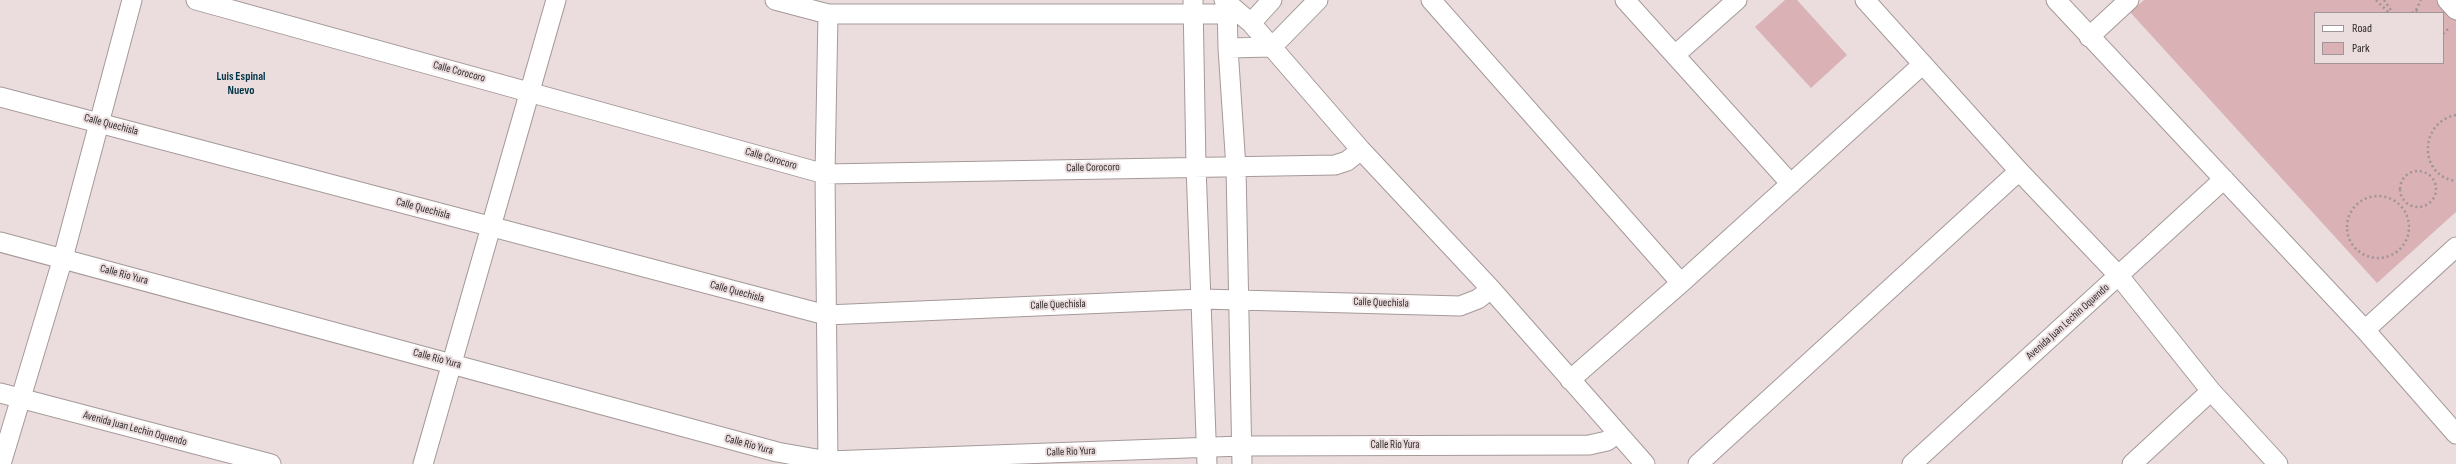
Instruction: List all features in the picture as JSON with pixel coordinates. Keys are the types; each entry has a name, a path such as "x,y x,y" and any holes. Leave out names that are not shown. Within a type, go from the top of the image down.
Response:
{"street":[{"path":"1,464 63,258 132,0"},
{"name":"Calle Corocoro","path":"196,0 825,174 1196,166 1236,168 1335,165 1347,161 1362,150"},
{"path":"423,464 492,228 528,92 556,0"},
{"path":"775,0 828,14 1227,4 1251,23 1362,150 1491,289 1616,434 1645,464"},
{"path":"1251,23 1272,0"},
{"path":"1228,48 1272,47 1318,0"},
{"path":"1431,0 1681,283"},
{"path":"1625,0 1791,184"},
{"path":"1675,55 1737,0"},
{"path":"1864,0 2019,171 2119,276 2211,392 2278,464"},
{"path":"2056,0 2089,37 2365,330 2456,434"},
{"path":"2089,37 2129,0"},
{"path":"2447,0 2456,10"},
{"path":"1227,4 1228,48 1236,168 1242,455"},
{"path":"1193,6 1196,166 1202,298 1206,455"},
{"path":"828,14 825,174 828,462"},
{"path":"1570,380 1681,283 1923,64"},
{"name":"Calle Quechisla","path":"0,97 826,315 1202,298 1460,306 1478,300 1491,289"},
{"path":"1698,464 2019,171"},
{"name":"Avenida Juan Lechin Oquendo","path":"1912,464 2224,179"},
{"name":"Calle Rio Yura","path":"0,242 777,452 828,462 1242,455 1589,445 1607,441 1616,434"},
{"path":"2365,330 2456,246"},
{"path":"2132,464 2211,392"},
{"name":"Avenida Juan Lechin Oquendo","path":"0,393 271,464"}],"path":[{"path":"2376,0 2388,11"},
{"path":"2384,0 2388,11"},
{"path":"2413,12 2421,0"},
{"path":"2456,115 2440,122 2432,130 2428,139 2427,150 2429,161 2435,170 2443,177 2456,181"},
{"path":"2430,175 2435,170"},
{"path":"2418,171 2430,175 2434,180 2436,192 2430,203 2413,207 2403,201 2399,190 2402,179 2406,175 2418,171"},
{"path":"2380,196 2399,204 2406,212 2409,223 2409,233 2405,243 2390,256 2370,258 2361,254 2348,238 2347,223 2353,209 2360,202 2380,196"},
{"path":"2399,204 2403,201"}],"green space":[{"path":"1785,0 1797,0 1847,55 1811,88 1755,27"},
{"path":"2144,0 2456,0 2456,212 2377,283 2130,12"}],"district":[{"name":"Luis Espinal Nuevo","path":"241,84"}]}
